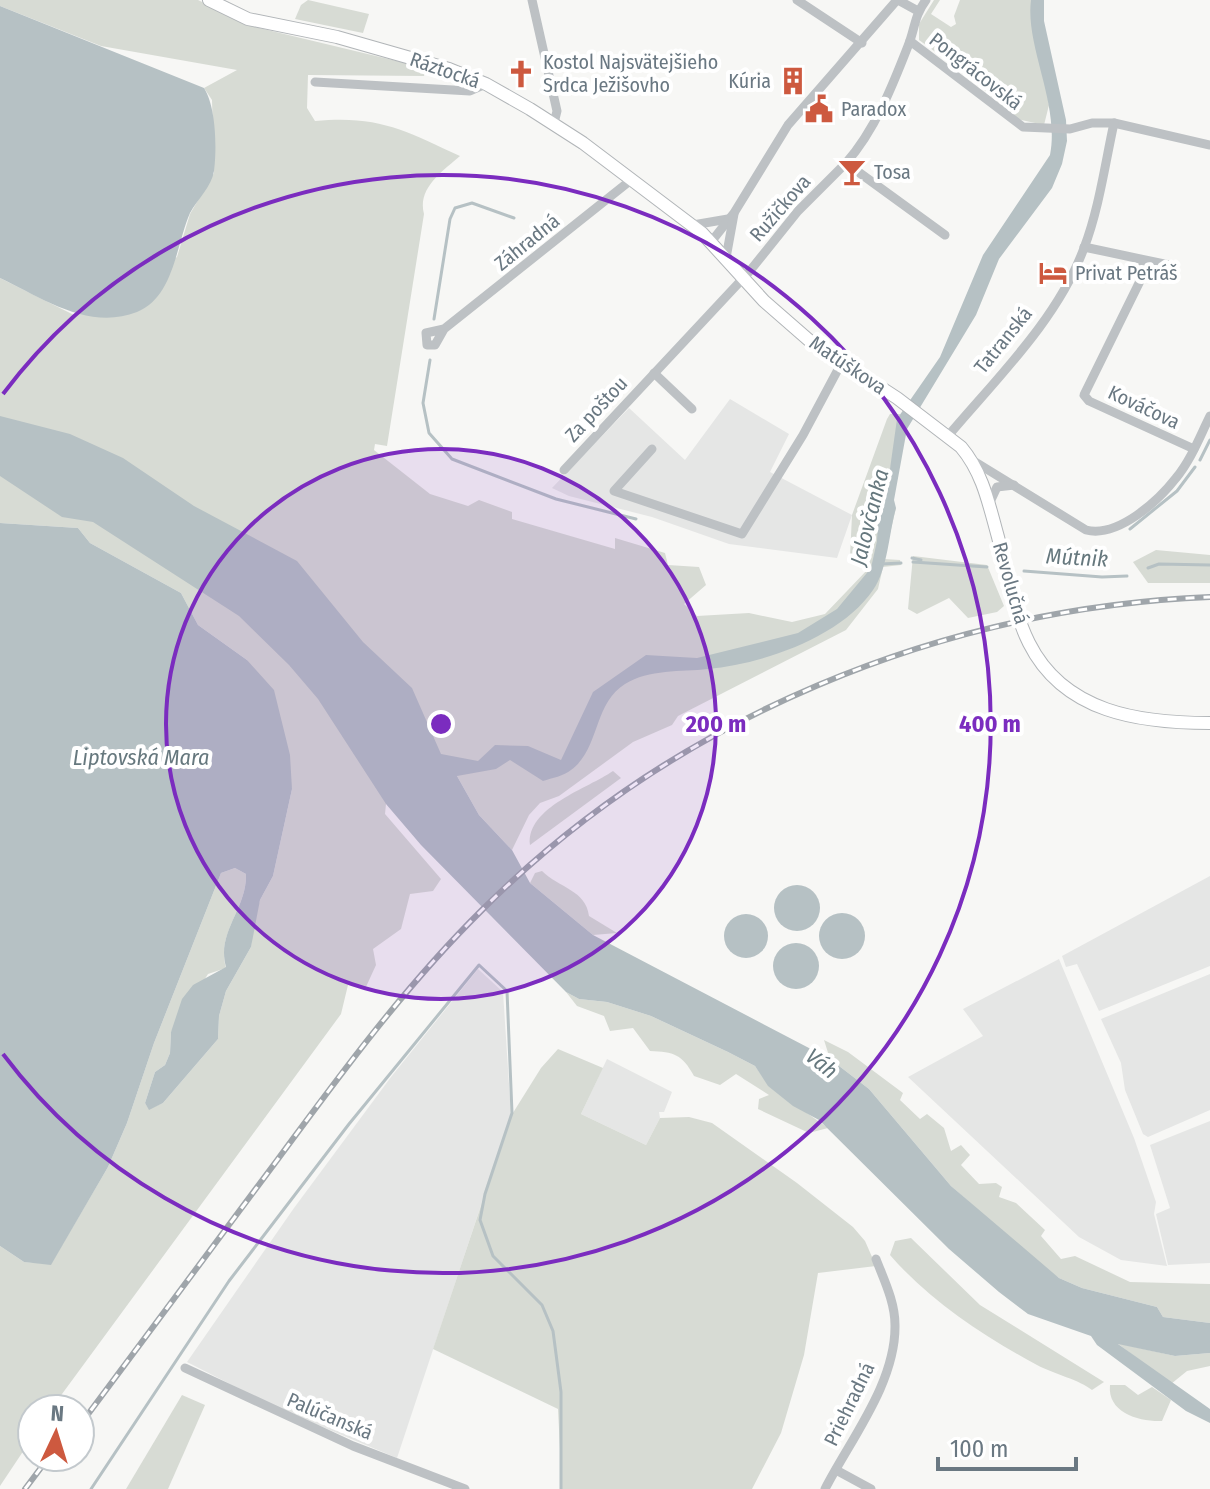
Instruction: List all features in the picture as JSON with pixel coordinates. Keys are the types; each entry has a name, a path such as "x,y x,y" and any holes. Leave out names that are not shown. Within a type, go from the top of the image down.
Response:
{"main road":[{"name":"Ráztocká","path":"209,0 248,19 386,51 486,84 554,123 693,225"},
{"name":"Matúškova","path":"693,225 784,320 922,415 972,460"},
{"name":"Revolučná","path":"972,460 989,504 1022,628 1040,661 1056,680 1093,705 1134,719 1210,723"}],"street":[{"path":"532,0 557,111 554,123"},
{"path":"797,0 862,43"},
{"path":"711,242 731,216 788,125 898,0 918,11 926,0"},
{"name":"Ružičkova","path":"742,278 798,211 846,163 871,130 910,41 918,11"},
{"name":"Pongrácovská","path":"910,41 967,82 1013,123 1046,130 1114,123 1210,145"},
{"path":"315,82 470,91 486,84"},
{"name":"Tatranská","path":"948,436 1051,309 1084,247 1114,123"},
{"path":"846,163 945,235"},
{"name":"Záhradná","path":"444,329 631,180"},
{"path":"693,225 731,216"},
{"path":"726,258 731,216"},
{"path":"1084,247 1143,262 1169,265"},
{"name":"Kováčova","path":"1143,262 1143,275 1084,395 1089,401 1194,449"},
{"name":"Za poštou","path":"564,470 742,278"},
{"path":"652,449 614,491 742,534 803,435 842,362"},
{"name":"Za poštou","path":"654,373 692,409"},
{"path":"1194,449 1210,416"},
{"name":"Matúškova","path":"972,460 1086,530 1109,531 1165,489 1194,449"},
{"path":"989,504 997,487 1017,485"},
{"name":"Priehradná","path":"825,1489 882,1382 892,1349 893,1308 876,1259"},
{"name":"Palúčanská","path":"185,1368 340,1441 465,1489"},
{"name":"Priehradná","path":"836,1470 871,1489"}],"shaded area":[{"path":"0,0 198,0 251,26 426,68 424,76 308,75 307,108 315,121 356,120 390,126 460,156 439,174 424,196 424,214 387,446 375,444 374,450 430,494 468,506 479,500 512,512 512,519 615,549 615,538 665,553 668,565 699,567 706,585 684,604 697,616 749,613 792,622 825,614 869,568 870,556 865,559 850,557 852,515 887,419 890,414 900,414 888,483 880,506 896,508 884,559 900,560 901,565 883,567 878,589 846,630 678,716 672,725 633,742 559,796 540,803 529,815 512,850 479,815 457,776 386,804 385,814 441,879 433,891 410,894 401,929 373,949 376,965 365,989 348,985 341,1014 63,1393 16,1393 16,1462 0,1486 0,1246 24,1262 51,1264 108,1167 221,873 235,868 246,874 245,887 225,943 226,968 208,974 171,1032 170,1053 165,1065 155,1072 145,1103 149,1109 163,1103 218,1039 219,1016 226,991 251,947 253,923 260,900 273,876 292,789 247,660 198,625 181,593 90,543 78,528 0,523 0,278 74,315 177,257 190,214 214,173 212,100 204,88 237,70 101,46 0,6"},
{"path":"308,0 369,14 363,33 295,19 301,5"},
{"path":"934,0 940,0 931,14 951,27 956,24 954,16 960,0 1031,0 1049,105 1044,125 1017,119 970,77 919,40 919,24"},
{"path":"730,399 789,434 770,472 852,515 837,558 729,544 652,517 569,496 552,488 629,408 685,460"},
{"path":"1156,550 1210,555 1210,583 1148,583 1133,562"},
{"path":"913,556 987,565 1004,606 997,612 968,618 949,598 917,614 908,609"},
{"path":"613,771 621,778 530,845 531,832 548,809"},
{"path":"542,871 583,900 589,916 617,933 593,935 530,883 535,873"},
{"path":"1210,876 1210,966 1099,1011 1077,964 1066,967 1062,956"},
{"path":"1059,959 1134,1138 1156,1202 1154,1214 1167,1266 1121,1260 1079,1237 908,1077 983,1036 963,1009"},
{"path":"478,969 503,992 511,1115 397,1458 277,1408 187,1362 294,1208 391,1077"},
{"path":"1210,974 1210,1110 1148,1137 1143,1134 1125,1090 1121,1063 1101,1019"},
{"path":"566,992 579,999 607,1002 651,1016 755,1066 769,1086 828,1128 809,1133 758,1109 759,1099 769,1095 736,1074 720,1085 694,1076 676,1056 650,1051 633,1028 610,1031 604,1016 577,1006"},
{"path":"824,1040 848,1052 903,1093 900,1100 920,1119 927,1114 944,1128 951,1151 961,1145 970,1155 961,1165 979,1184 996,1183 1002,1187 999,1197 1016,1203 1045,1230 1041,1236 1061,1259 1075,1256 1130,1282 1210,1284 1210,1323 1163,1317 1157,1307 1082,1288 1059,1278 1038,1263 951,1186 869,1089 830,1059"},
{"path":"558,1049 603,1068 581,1114 646,1145 660,1118 689,1117 712,1123 797,1183 853,1227 865,1241 876,1266 818,1273 804,1355 781,1433 752,1489 562,1489 558,1409 433,1349 511,1116 541,1068"},
{"path":"607,1059 672,1092 664,1112 659,1112 660,1118 646,1145 581,1114"},
{"path":"1210,1121 1210,1263 1168,1265 1156,1214 1170,1208 1150,1145"},
{"path":"911,1238 980,1305 1104,1382 1092,1390 1037,1365 958,1316 922,1288 890,1255 895,1241"},
{"path":"1117,1343 1175,1356 1210,1353 1210,1366 1187,1371 1171,1384"},
{"path":"1110,1385 1125,1385 1138,1395 1152,1387 1171,1400 1162,1421 1144,1420 1119,1409 1110,1395"},
{"path":"182,1395 205,1405 168,1489 126,1489"}],"water":[{"name":"Váh","path":"1031,0 1044,0 1044,21 1066,120 1067,141 1062,164 1052,188 999,259 976,315 907,429 888,550 873,590 859,607 841,621 821,634 776,654 730,666 655,673 625,684 607,703 587,751 565,774 543,781 510,760 496,769 457,776 479,815 512,850 530,883 593,935 830,1059 869,1089 951,1186 1059,1278 1082,1288 1157,1307 1163,1317 1210,1323 1210,1353 1175,1356 1118,1344 1210,1409 1210,1423 1186,1411 1097,1345 1091,1336 1028,1314 999,1292 949,1249 819,1120 793,1106 768,1086 755,1066 651,1016 607,1002 579,999 566,992 421,845 386,804 318,699 289,665 239,616 93,522 62,517 0,476 0,416 70,434 123,458 194,506 297,561 363,642 412,688 441,754 478,761 495,745 528,746 561,760 593,692 646,655 697,658 798,633 837,609 871,568 877,541 879,506 888,483 897,419 940,357 983,255 1050,155 1050,116 1033,36"},
{"path":"0,6 204,88 208,96 215,140 213,177 190,213 166,283 149,305 137,312 119,317 84,315 49,303 0,278"},
{"name":"Liptovská Mara","path":"0,523 78,528 90,543 181,593 198,625 247,660 274,690 290,755 292,789 273,876 260,900 251,947 226,991 219,1016 218,1039 163,1103 149,1110 145,1103 155,1072 165,1065 170,1053 171,1032 182,999 193,985 226,967 225,943 245,887 246,874 235,868 221,873 108,1167 51,1265 24,1262 0,1246"},
{"path":"797,885 813,892 820,908 813,924 797,931 781,924 774,908 781,892"},
{"path":"842,913 858,920 865,936 858,952 842,959 826,952 819,936 826,920"},
{"path":"746,914 761,921 768,936 761,951 746,958 731,951 724,936 731,921"},
{"path":"796,943 812,950 819,966 812,982 796,989 780,982 773,966 780,950"}],"waterway":[{"path":"434,319 450,219 455,208 472,203 514,218"},
{"path":"430,360 423,403 429,433 452,459 556,499 636,519"},
{"path":"1200,460 1210,440"},
{"path":"1130,529 1177,491 1195,467"},
{"name":"Mútnik","path":"912,558 921,560"},
{"name":"Mútnik","path":"913,562 987,567"},
{"name":"Mútnik","path":"881,564 901,563"},
{"name":"Mútnik","path":"1148,568 1159,564 1210,565"},
{"name":"Mútnik","path":"1024,571 1127,576"},
{"path":"91,1489 229,1281 349,1124 479,965 507,991 512,1113 485,1194 480,1220 493,1256 542,1305 553,1331 561,1392 561,1489"}],"railway":[{"path":"96,1404 351,1062 427,968 483,909 558,841 639,781 726,729 817,686 912,650 1010,624 1109,606 1210,597"},
{"path":"25,1489 37,1473"}],"place":[{"name":"Kostol Najsvätejšieho Srdca Ježišovho","path":"521,74"},
{"name":"Kúria","path":"793,81"},
{"name":"Paradox","path":"819,109"},
{"name":"Tosa","path":"852,172"},
{"name":"Privat Petráš","path":"1053,273"}],"water label":[{"name":"Jalovčanka","path":"869,517"}]}
